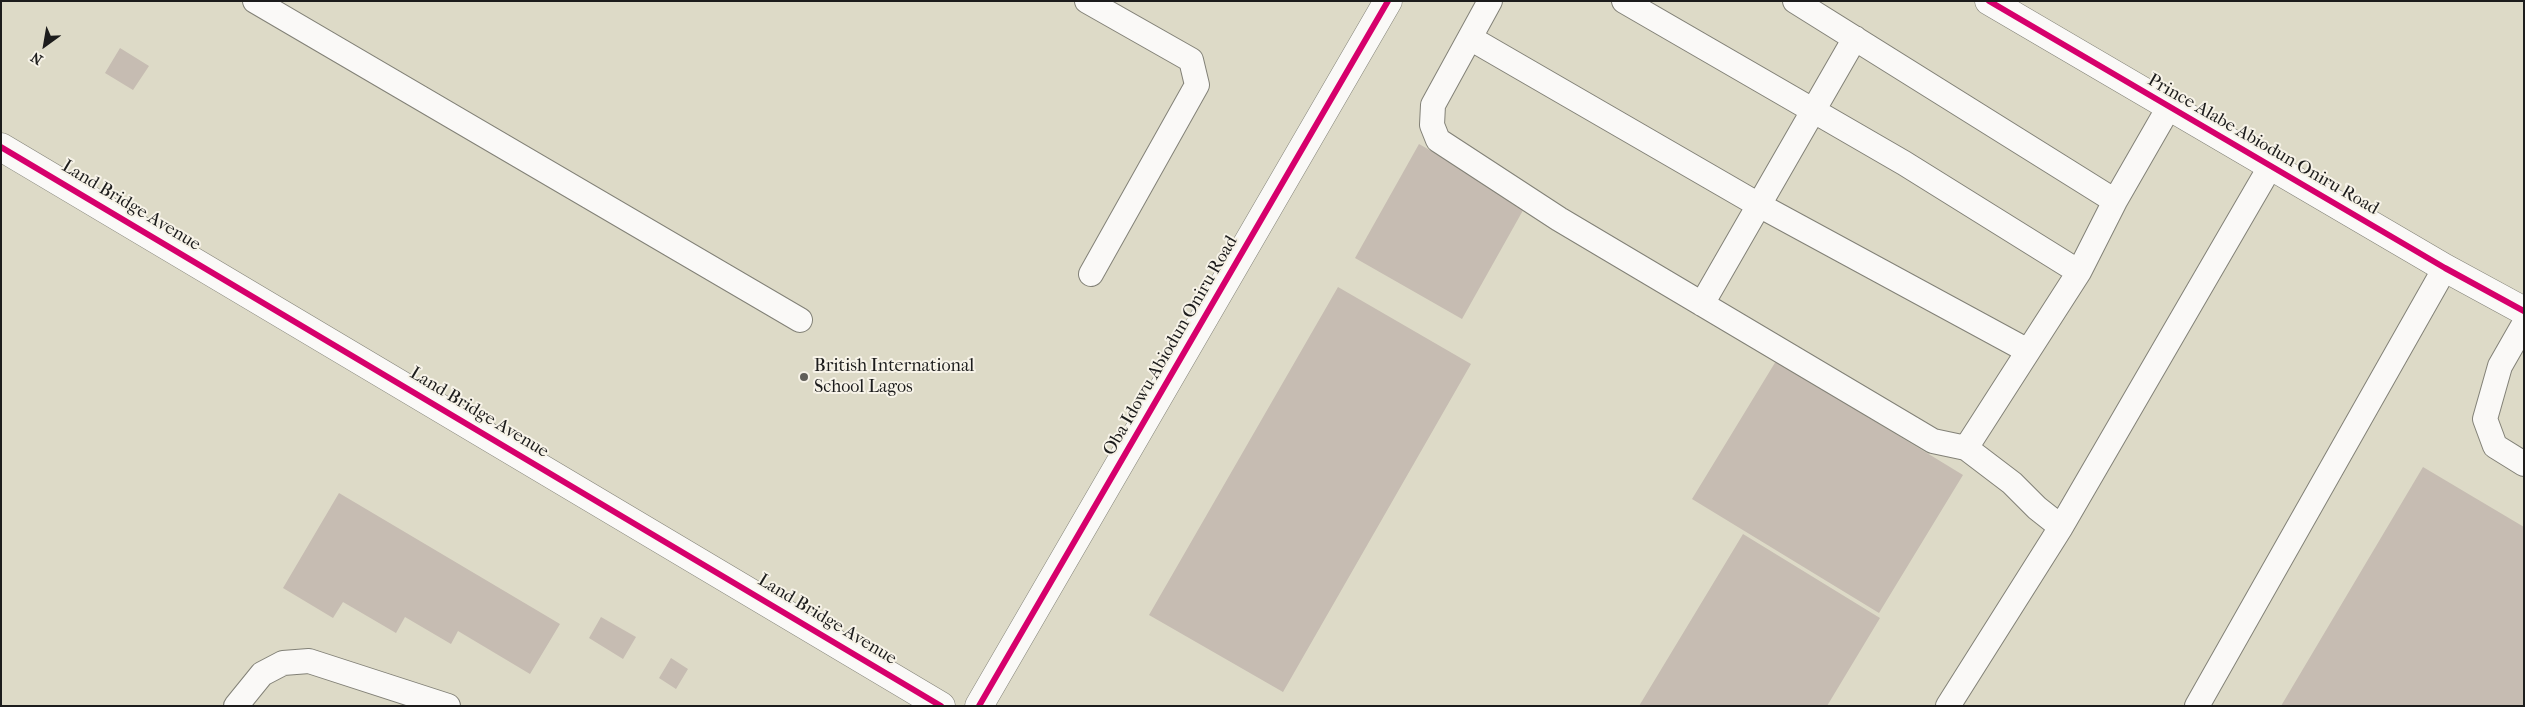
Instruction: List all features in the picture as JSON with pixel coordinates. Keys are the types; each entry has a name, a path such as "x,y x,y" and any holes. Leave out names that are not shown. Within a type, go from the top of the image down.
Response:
{"street":[{"name":"Oba Idowu Abiodun Oniru Road","path":"979,706 1388,1"},
{"name":"Prince Alabe Abiodun Oniru Road","path":"1989,1 2270,167 2445,268 2524,311"},
{"name":"Land Bridge Avenue","path":"1,147 941,706"}],"lane":[{"path":"255,1 800,320"},
{"path":"1088,1 1191,60 1197,84 1091,274"},
{"path":"1490,1 1433,105 1432,125 1438,140 1559,219 1933,441 1966,448 2012,483 2061,527"},
{"path":"1624,1 1904,163 2079,272"},
{"path":"1795,1 2115,201"},
{"path":"1470,38 1757,204 2028,351"},
{"path":"1702,304 1757,204 1855,38"},
{"path":"1966,448 2079,272 2115,201 2169,107"},
{"path":"1948,706 2061,527 2270,167"},
{"path":"2197,706 2445,268"},
{"path":"2524,324 2500,366 2485,419 2495,446 2524,464"},
{"path":"236,706 262,674 283,663 309,661 448,706"}],"building":[{"path":"120,48 149,66 133,90 105,73"},
{"path":"1419,144 1526,205 1462,319 1355,258"},
{"path":"1338,287 1471,364 1283,692 1149,615"},
{"path":"1776,361 1963,475 1879,613 1692,499"},
{"path":"2423,467 2524,527 2524,706 2281,706"},
{"path":"339,493 560,624 530,674 458,631 451,644 405,617 396,633 343,602 333,618 283,588"},
{"path":"1743,534 1880,618 1827,706 1639,706"},
{"path":"601,617 636,637 623,659 589,638"},
{"path":"671,658 688,669 676,689 659,678"}],"cycle path":[{"path":"979,706 1388,1"},
{"path":"1989,1 2445,268 2524,311"},
{"path":"1,147 941,706"}],"place":[{"name":"British International School Lagos","path":"804,377"}]}
